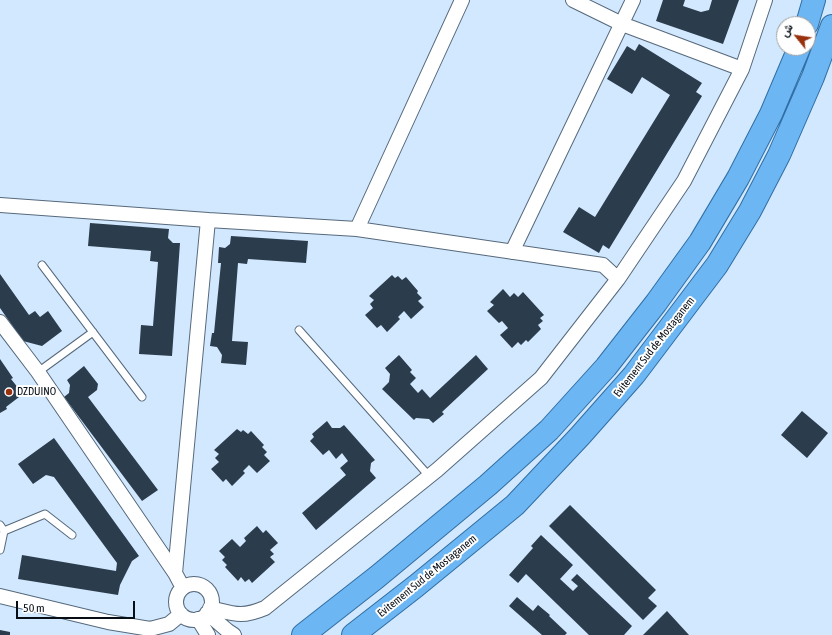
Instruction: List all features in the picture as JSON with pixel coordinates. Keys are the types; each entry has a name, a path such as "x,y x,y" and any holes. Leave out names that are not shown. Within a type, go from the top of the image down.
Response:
{"highway":[{"path":"809,16 814,0"},
{"name":"Evitement Sud de Mostaganem","path":"353,635 416,586 515,504 580,436 634,375 716,265 750,211 779,155 813,77 832,26"},
{"path":"303,635 377,577 488,485 549,430 606,367 656,303 700,242 738,178 771,114 796,56"}],"street":[{"path":"357,229 462,0"},
{"path":"573,0 622,24 742,69"},
{"path":"512,252 622,24 632,0"},
{"path":"208,635 205,614 211,597 209,592 205,588 194,584 183,588 177,597 178,609 186,618 205,614 238,615 252,613 265,608 429,476 541,378 618,279 684,181 742,69 765,0"},
{"path":"0,205 357,229 602,265 618,279"},
{"path":"175,573 208,220"},
{"path":"0,322 38,372 175,573 183,588"},
{"path":"0,596 108,622 150,629 169,624 181,614"},
{"path":"205,614 234,635"}],"lane":[{"path":"42,265 142,398"},
{"path":"299,330 429,476"},
{"path":"38,372 93,332"},
{"path":"0,550 2,528 45,514 72,535"}],"building":[{"path":"663,0 685,0 683,6 701,12 709,10 712,0 739,0 723,44 656,21"},
{"path":"639,44 702,83 696,92 702,96 609,249 603,245 599,253 563,232 579,207 595,217 670,95 642,77 632,94 607,79 627,46 635,51"},
{"path":"90,223 169,229 168,238 173,243 180,243 172,356 139,354 141,325 153,326 158,262 150,261 151,251 88,246"},
{"path":"231,236 308,241 306,263 248,259 247,264 238,263 232,341 248,342 246,365 221,363 222,355 217,347 210,346 212,333 214,333 221,263 218,263 219,247 225,248 230,244"},
{"path":"0,274 29,315 35,311 40,317 48,311 62,331 42,346 23,341 0,308"},
{"path":"392,275 395,278 398,276 402,280 406,277 418,291 417,293 422,298 418,301 424,307 411,319 404,311 398,317 400,319 387,332 381,325 377,328 365,315 373,308 370,304 374,300 369,296"},
{"path":"503,289 510,297 514,293 518,297 523,292 544,315 540,318 543,321 538,325 541,329 528,342 526,340 521,345 518,342 512,348 500,335 508,328 502,321 499,323 487,311 494,305 490,302"},
{"path":"399,355 412,370 410,372 416,378 410,384 418,393 422,389 430,398 476,355 488,369 442,412 444,414 433,423 429,419 416,418 414,420 382,389 389,382 390,374 385,368"},
{"path":"0,359 13,378 11,379 23,394 6,407 7,409 0,413"},
{"path":"84,366 98,384 97,390 88,397 158,490 142,501 64,397 69,393 70,385 67,380"},
{"path":"802,411 828,433 807,458 781,435"},
{"path":"327,421 332,428 340,428 344,425 375,460 371,463 370,471 376,478 316,530 302,513 346,475 340,468 348,461 342,453 336,459 329,450 323,455 310,441 314,437 312,434"},
{"path":"237,429 241,432 243,430 248,434 251,431 264,445 262,447 267,452 264,455 270,461 257,473 249,465 243,471 245,473 232,486 226,479 223,482 211,469 219,462 215,458 219,454 214,450"},
{"path":"54,438 139,556 132,561 120,585 118,595 18,579 22,555 116,571 117,563 54,477 46,475 33,484 18,464"},
{"path":"570,505 656,590 648,598 657,606 643,620 549,526"},
{"path":"257,526 263,533 266,530 278,543 270,550 274,554 270,557 275,562 252,583 249,579 245,582 241,577 238,581 225,567 227,565 222,560 225,557 219,551 232,539 240,547 246,541 244,538"},
{"path":"541,535 573,565 560,579 573,591 578,586 571,580 577,574 632,626 624,635 589,635 526,574 518,583 509,575 533,548 531,546"},
{"path":"517,597 533,611 538,605 567,633 565,635 542,635 509,606"},
{"path":"667,611 689,635 643,635"},
{"path":"0,630 10,632 10,635 0,635"}],"place":[{"name":"DZDUINO","path":"9,392"}]}
